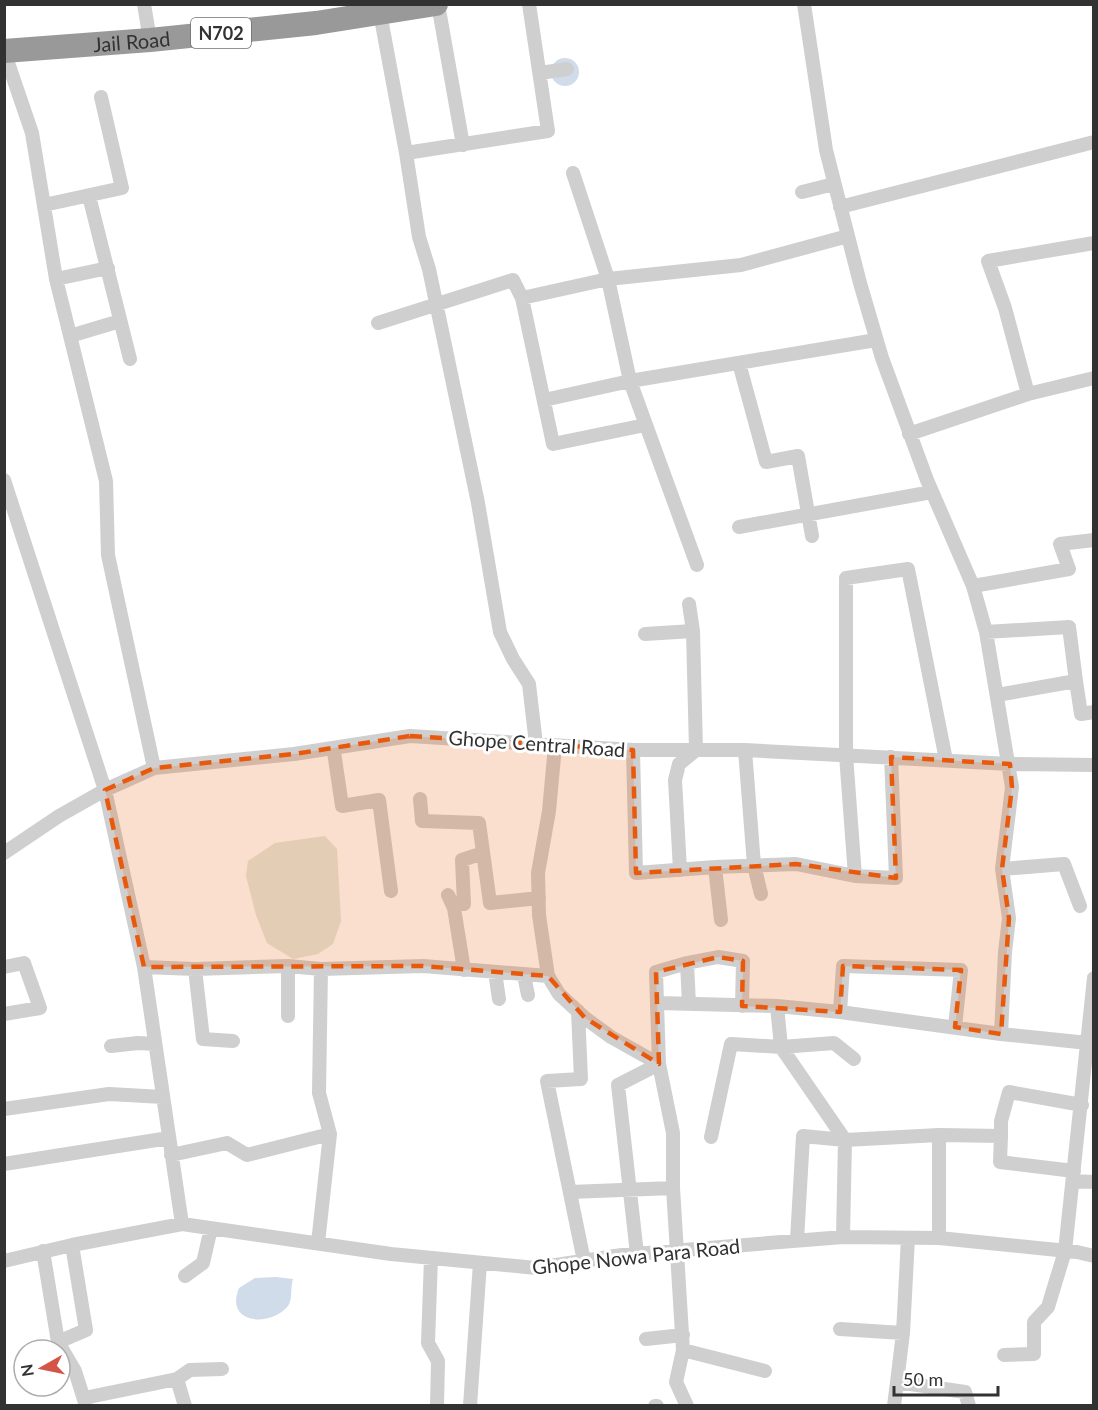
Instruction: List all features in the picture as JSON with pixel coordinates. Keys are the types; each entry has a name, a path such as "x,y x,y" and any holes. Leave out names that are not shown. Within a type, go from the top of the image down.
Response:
{"highway":[{"name":"Jail Road","path":"5,51 150,40 316,23 437,4"}],"street":[{"path":"144,4 150,40"},
{"path":"437,4 462,144"},
{"path":"406,153 548,131 529,4"},
{"path":"804,4 826,150 876,340 909,434 973,586 987,632 1012,787 1002,869 1009,918 1001,1034"},
{"path":"380,13 419,237 429,269 478,503 500,632 529,684 536,744"},
{"path":"5,51 32,133 56,279 106,481 108,555 154,768"},
{"path":"540,73 567,69"},
{"path":"44,204 122,188 100,97"},
{"path":"840,207 1094,142"},
{"path":"573,173 608,279 630,381 697,565"},
{"path":"802,192 834,184"},
{"path":"89,196 130,359"},
{"path":"522,298 608,279 741,265 848,236"},
{"path":"1028,394 1005,308 987,261 1094,243"},
{"path":"56,279 108,268"},
{"path":"378,323 513,280 522,298 553,444 645,425"},
{"path":"69,336 120,321"},
{"path":"543,400 630,381 876,340"},
{"path":"739,363 766,462 798,456 812,536"},
{"path":"909,434 1028,394 1094,378"},
{"path":"4,480 105,790 144,967 182,1224"},
{"path":"739,527 932,492"},
{"path":"973,586 1068,569 1060,544 1094,540"},
{"path":"855,876 846,755 846,578 908,569 946,760"},
{"path":"680,870 675,780 679,764 696,750 693,631 689,604"},
{"path":"987,632 1069,627 1081,714 1094,712"},
{"path":"645,634 693,631"},
{"path":"997,694 1076,681"},
{"name":"Ghope Central Road","path":"4,853 59,816 105,790 154,768 294,754 410,736 633,750 745,750 1010,764 1094,765"},
{"path":"555,746 549,811 538,873 539,915 548,976 559,994 578,1011 611,1037 658,1064"},
{"path":"633,750 636,873 796,864 855,876 896,878 891,757"},
{"path":"745,750 754,865 761,894"},
{"path":"334,752 342,807 379,800 391,891"},
{"path":"420,799 422,821 479,823 489,903 539,898"},
{"path":"464,970 455,902 462,876 462,860 483,853"},
{"path":"1002,869 1064,864 1080,906"},
{"path":"715,867 721,920"},
{"path":"455,902 489,897"},
{"path":"687,1406 676,1382 683,1350 673,1188 674,1133 658,1064 656,972 718,957 743,962 742,1006"},
{"path":"4,967 24,963 40,1008 4,1014"},
{"path":"687,963 689,1004"},
{"path":"144,967 195,969 288,966 321,969 423,966 548,976"},
{"path":"288,966 288,1016"},
{"path":"840,1012 843,966 961,970 955,1027"},
{"path":"195,969 203,1039 233,1041"},
{"path":"318,1243 330,1134 319,1093 321,969"},
{"path":"495,972 500,999"},
{"path":"524,975 528,995"},
{"path":"1004,1355 1034,1354 1034,1322 1048,1307 1065,1251 1094,978"},
{"path":"657,1003 777,1006 1088,1043"},
{"path":"777,1006 781,1047 845,1140 843,1237"},
{"path":"578,1011 581,1079 547,1081 584,1261"},
{"path":"711,1137 731,1044 781,1047 834,1043 854,1059"},
{"path":"111,1046 155,1044"},
{"path":"637,1254 618,1085 658,1064"},
{"path":"1082,1105 1009,1092 1001,1121 1000,1162 1094,1182"},
{"path":"4,1109 109,1094 163,1097"},
{"path":"171,1155 227,1143 247,1155 330,1134"},
{"path":"798,1240 803,1136 845,1140 939,1135 1001,1136"},
{"path":"939,1135 939,1238"},
{"path":"4,1164 169,1138"},
{"path":"570,1192 673,1188"},
{"name":"Ghope Nowa Para Road","path":"4,1261 43,1251 182,1224 431,1258 536,1268 676,1250 843,1237 939,1238 1094,1256"},
{"path":"186,1276 203,1263 211,1228"},
{"path":"894,1406 903,1333 908,1238"},
{"path":"67,1338 86,1330 72,1245"},
{"path":"43,1251 57,1338"},
{"path":"431,1258 428,1343 438,1361 437,1406"},
{"path":"470,1406 480,1263"},
{"path":"840,1329 903,1333"},
{"path":"646,1339 682,1335"},
{"path":"683,1350 765,1371"},
{"path":"72,1366 85,1402 177,1379 190,1370 222,1369"},
{"path":"177,1379 185,1406"},
{"path":"897,1382 965,1392 969,1406"}],"highlighted area":[{"path":"410,736 633,750 636,873 796,864 896,878 891,757 1010,764 1012,787 1002,869 1009,918 1001,1034 955,1027 961,970 843,966 840,1012 742,1006 743,961 718,957 656,972 659,1064 585,1018 548,976 423,966 144,967 105,790 154,768 294,754"}],"shaded area":[{"path":"325,836 337,849 341,921 333,944 318,954 293,959 267,943 256,915 246,876 248,861 275,843"}],"water":[{"path":"565,58 575,62 579,72 575,82 565,86 555,82 551,72 555,62"},
{"path":"255,1278 293,1279 288,1306 280,1313 261,1319 252,1319 243,1315 238,1309 236,1300 239,1288"}]}
